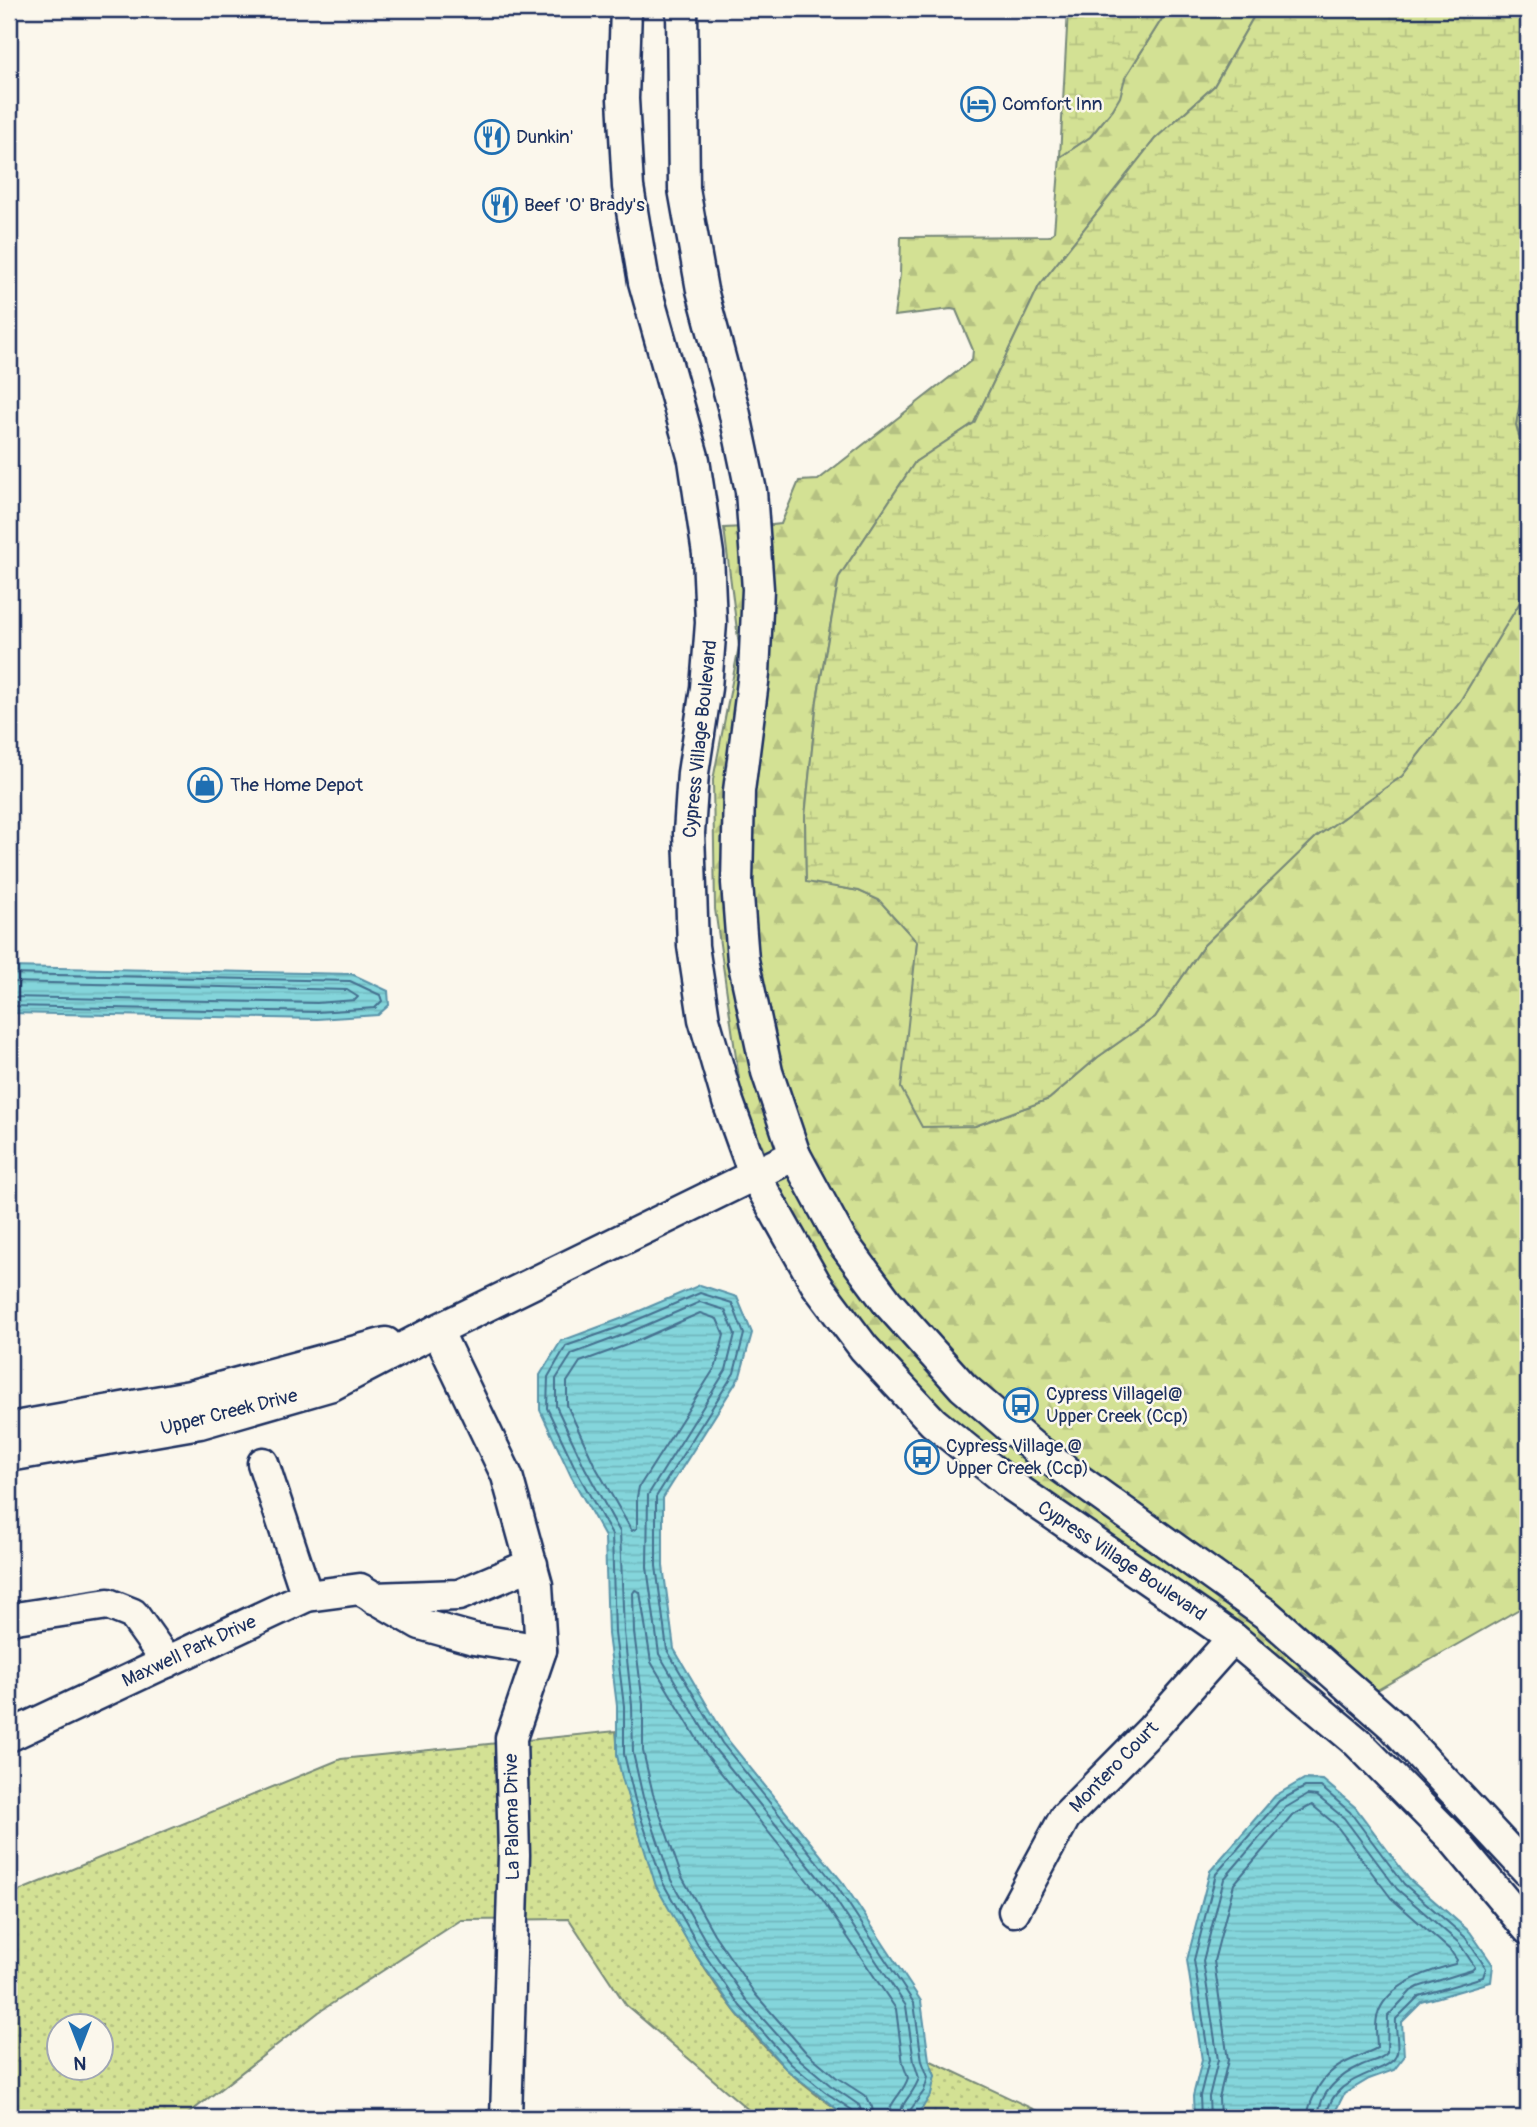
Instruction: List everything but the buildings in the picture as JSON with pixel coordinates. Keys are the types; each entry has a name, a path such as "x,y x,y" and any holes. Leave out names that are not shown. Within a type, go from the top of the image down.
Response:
{"street":[{"name":"Cypress Village Boulevard","path":"626,9 623,99 628,187 644,282 694,460 708,554 711,623 706,688 693,773 690,833 693,946 704,1019 728,1102 754,1174 816,1284 864,1348 933,1422 1011,1485 1233,1637 1357,1742 1453,1839 1528,1929"},
{"name":"Cypress Village Boulevard","path":"682,9 684,189 702,290 734,410 751,491 758,589 754,674 739,790 737,883 743,960 767,1072 795,1155 841,1240 887,1302 962,1387 1033,1447 1266,1614 1393,1726 1528,1871"},
{"name":"Upper Creek Drive","path":"9,1456 200,1423 332,1385 437,1330 795,1155"},
{"name":"Upper Creek Drive","path":"9,1429 190,1396 437,1330"},
{"name":"La Paloma Drive","path":"437,1330 508,1476 537,1585 541,1650 511,1738 514,1855 506,2118"},
{"path":"263,1462 307,1596"},
{"name":"Maxwell Park Drive","path":"374,1598 460,1595 531,1564"},
{"name":"Maxwell Park Drive","path":"9,1736 307,1596 360,1590 420,1624 474,1639 541,1650"},
{"path":"9,1619 108,1604 133,1614 167,1662"},
{"name":"Montero Court","path":"1014,1911 1065,1817 1152,1729 1233,1637"}],"green space":[{"path":"1068,9 1168,9 1125,78 1120,97 1113,109 1090,137 1060,157"},
{"path":"1168,9 1258,9 1214,86 1155,139 1039,286 974,423 915,462 839,577 817,700 805,817 806,881 859,891 879,900 917,942 911,1004 975,1126 1049,1099 1098,1057 1155,1017 1204,945 1316,837 1402,776 1460,701 1528,589 1528,1604 1372,1693 1039,1438 970,1378 895,1294 850,1234 805,1150 777,1069 754,958 748,882 764,526 781,524 799,481 818,480 972,360 973,350 956,310 894,316 900,275 901,237 1049,236 1054,232 1060,157 1090,137 1113,109 1125,78"},
{"path":"1258,9 1528,9 1528,354 1516,425 1523,451 1528,453 1528,589 1460,701 1402,776 1316,837 1204,945 1155,1017 1098,1057 1049,1099 975,1126 922,1127 901,1088 917,942 879,900 859,891 806,882 805,817 817,700 839,577 915,462 974,423 1039,286 1155,139 1214,86"},
{"path":"1528,354 1528,453 1523,451 1516,425"},
{"path":"743,527 747,589 729,790 782,1148 760,1158 744,1114 715,909 713,780 739,646 724,528"},
{"path":"791,1170 879,1311 1260,1624 1351,1705 1348,1707 1331,1690 1266,1650 1017,1475 965,1433 864,1330 837,1294 770,1180"},
{"path":"616,1731 624,1782 656,1885 704,1967 725,1998 772,2055 826,2101 854,2118 758,2118 626,2005 569,1919 461,1920 319,2012 183,2118 9,2118 9,1895 341,1759"},
{"path":"929,2060 1052,2118 912,2118 923,2107 935,2076"}],"water":[{"path":"9,967 352,974 388,991 389,1005 378,1015 317,1019 9,1013"},
{"path":"700,1285 737,1297 752,1333 740,1376 663,1498 663,1566 674,1649 727,1739 844,1884 921,2001 929,2060 935,2076 931,2094 912,2118 854,2118 838,2110 786,2069 735,2011 692,1949 656,1886 622,1778 617,1755 617,1706 608,1634 605,1537 571,1476 540,1410 540,1375 561,1341"},
{"path":"1304,1779 1323,1780 1355,1807 1409,1879 1470,1932 1493,1965 1491,1982 1422,2002 1402,2022 1404,2057 1394,2070 1369,2079 1344,2094 1332,2118 1194,2118 1193,2096 1202,2060 1187,1960 1210,1871 1275,1796"}],"place":[{"name":"Comfort Inn","path":"978,104"},
{"name":"Dunkin'","path":"492,137"},
{"name":"Beef 'O' Brady's","path":"500,205"},
{"name":"The Home Depot","path":"205,785"},
{"name":"Cypress Villagel@ Upper Creek (Ccp)","path":"1021,1405"},
{"name":"Cypress Village @ Upper Creek (Ccp)","path":"922,1457"}]}
